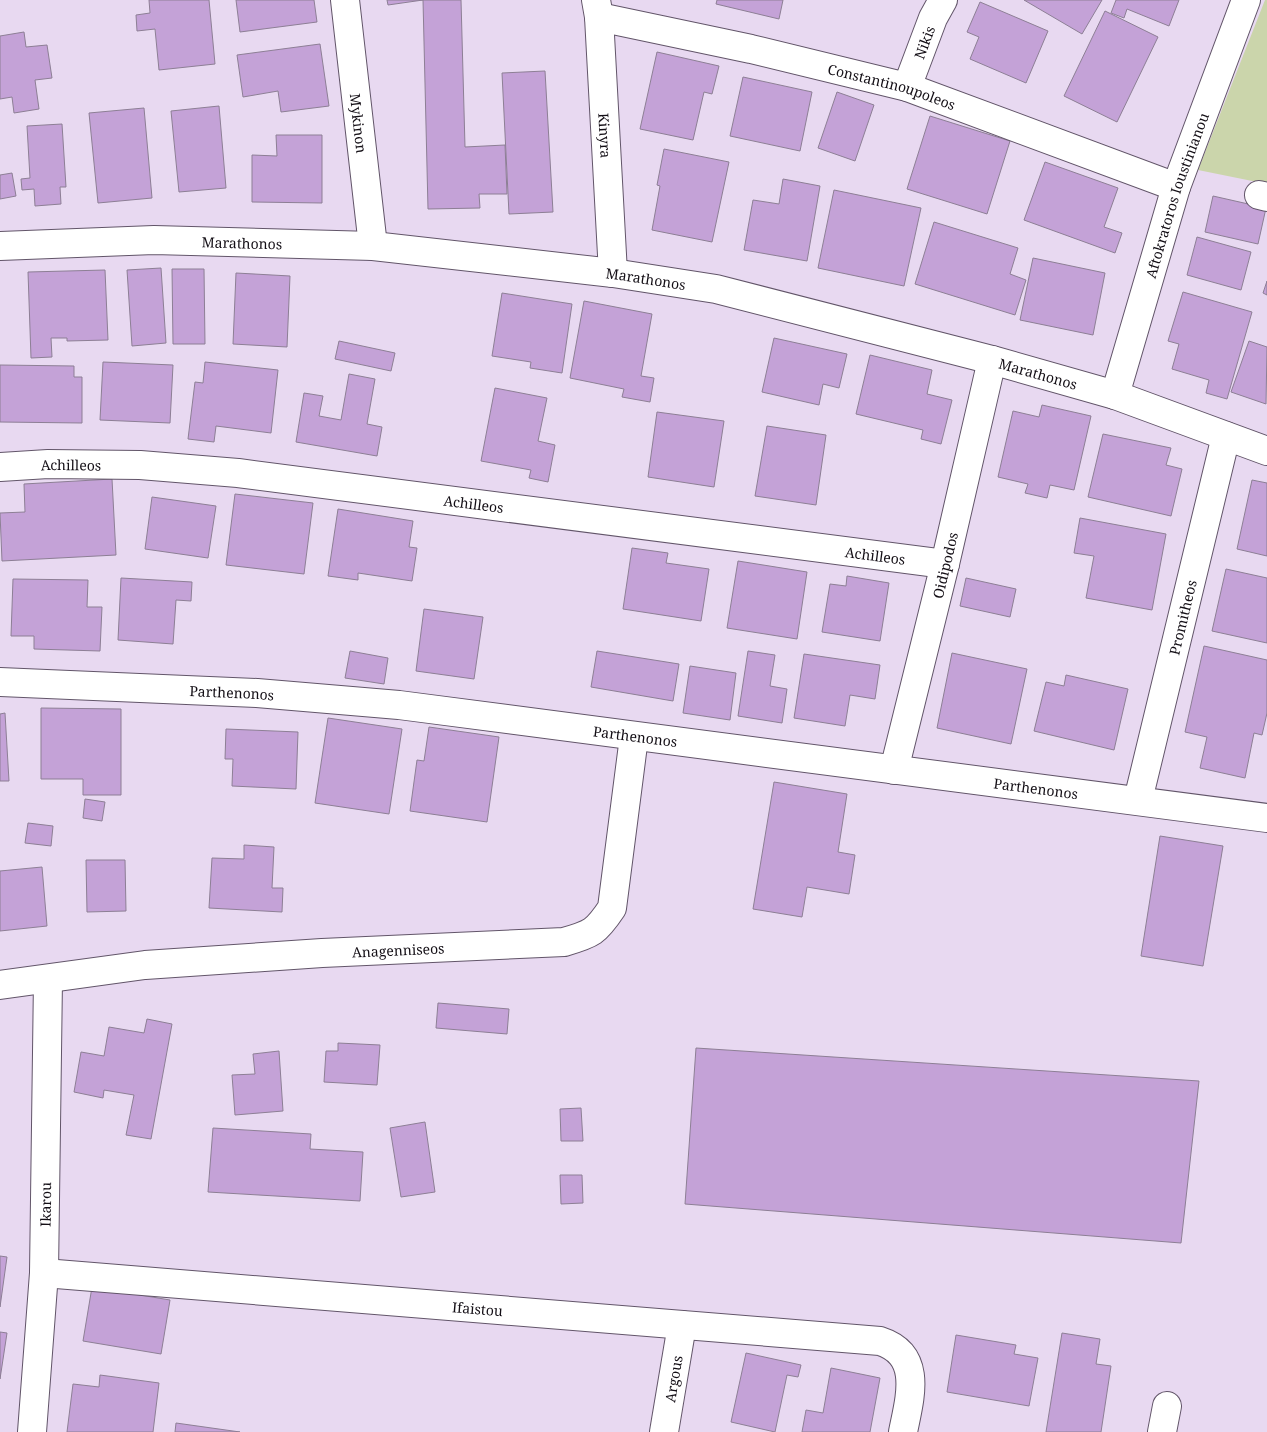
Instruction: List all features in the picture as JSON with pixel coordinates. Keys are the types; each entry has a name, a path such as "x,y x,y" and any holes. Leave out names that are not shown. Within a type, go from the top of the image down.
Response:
{"street":[{"name":"Mykinon","path":"345,0 373,246"},
{"name":"Nikis","path":"907,87 933,18 943,0"},
{"name":"Aftokratoros Ioustinianou","path":"1115,395 1176,188 1246,0"},
{"name":"Constantinoupoleos","path":"598,8 751,49 907,87 1176,188"},
{"name":"Kinyra","path":"598,8 613,273"},
{"name":"Marathonos","path":"0,246 154,240 373,246 613,273 716,289 992,360 1115,395 1267,451"},
{"name":"Oidipodos","path":"894,770 945,564 992,360"},
{"name":"Promitheos","path":"1138,800 1226,436"},
{"name":"Achilleos","path":"0,467 48,464 140,465 238,473 945,564"},
{"name":"Parthenonos","path":"0,682 257,693 399,705 1267,818"},
{"name":"Anagenniseos","path":"0,985 145,965 322,953 564,942 587,936 602,923 612,908 634,737"},
{"name":"Ikarou","path":"32,1432 44,1273 48,979"},
{"name":"Ifaistou","path":"44,1273 880,1341 891,1344 905,1357 909,1369 910,1384 903,1432"},
{"name":"Argous","path":"664,1432 682,1325"}],"green space":[{"path":"1265,0 1267,0 1267,184 1198,170"}],"building":[{"path":"149,0 209,0 215,64 159,70 155,29 137,31 136,15 150,13"},
{"path":"236,0 314,0 317,22 240,32"},
{"path":"387,0 423,0 388,5"},
{"path":"423,0 461,0 465,147 505,145 507,194 479,194 480,208 428,209"},
{"path":"717,0 783,0 779,19 716,4"},
{"path":"1024,0 1102,0 1082,34"},
{"path":"1116,0 1179,0 1169,26 1127,9 1124,18 1111,13"},
{"path":"980,2 1048,31 1026,83 970,59 979,37 967,32"},
{"path":"1105,11 1158,37 1117,122 1064,96"},
{"path":"24,32 26,47 47,45 52,78 35,80 39,109 14,113 12,97 0,99 0,36"},
{"path":"320,44 329,106 281,112 278,91 243,97 237,55"},
{"path":"657,52 719,66 712,94 704,92 693,140 640,129"},
{"path":"545,71 553,212 509,214 502,73"},
{"path":"743,77 812,92 800,151 730,136"},
{"path":"837,92 874,105 855,161 818,148"},
{"path":"219,106 226,188 179,192 171,111"},
{"path":"144,108 152,198 98,203 89,113"},
{"path":"930,116 1010,141 987,214 907,189"},
{"path":"62,124 66,187 60,187 61,204 35,206 34,189 22,190 21,179 30,178 27,126"},
{"path":"276,135 322,135 322,203 252,202 252,155 277,156"},
{"path":"664,149 729,162 712,242 652,230 660,186 657,185"},
{"path":"1045,162 1118,188 1104,227 1122,233 1115,253 1024,220"},
{"path":"12,173 16,196 0,199 0,175"},
{"path":"783,179 820,186 807,261 744,250 753,200 779,204"},
{"path":"834,190 921,208 904,286 818,268"},
{"path":"1213,196 1266,208 1258,244 1205,232"},
{"path":"934,222 1018,248 1010,274 1026,280 1015,315 915,284"},
{"path":"1197,237 1251,252 1241,290 1187,275"},
{"path":"1033,258 1105,273 1093,335 1020,320"},
{"path":"161,268 166,343 132,346 127,270"},
{"path":"172,269 204,269 205,344 173,344"},
{"path":"105,270 108,340 67,341 67,338 51,338 52,357 31,358 28,272"},
{"path":"236,273 290,276 287,347 233,344"},
{"path":"1267,281 1267,295 1263,293"},
{"path":"1183,292 1252,312 1227,399 1206,393 1209,380 1172,369 1179,344 1168,341"},
{"path":"502,293 572,304 562,373 530,368 531,362 492,356"},
{"path":"584,301 652,314 641,376 654,378 650,402 622,397 624,389 570,378"},
{"path":"774,338 847,354 839,388 823,384 819,405 762,392"},
{"path":"339,341 395,353 391,371 335,359"},
{"path":"1249,341 1267,347 1266,404 1231,392"},
{"path":"870,355 932,370 927,394 952,400 941,444 921,439 923,430 856,414"},
{"path":"103,362 173,365 170,423 100,420"},
{"path":"205,362 278,370 271,433 216,426 214,442 188,439 195,382 203,383"},
{"path":"0,365 74,366 74,377 82,377 82,423 0,422"},
{"path":"349,374 375,379 367,424 382,427 377,456 296,442 304,393 323,396 319,416 341,420"},
{"path":"495,388 547,398 538,441 555,445 548,482 529,478 531,470 481,461"},
{"path":"1042,405 1091,416 1074,490 1050,485 1047,498 1025,493 1028,484 998,477 1013,411 1039,417"},
{"path":"657,412 724,421 714,487 648,477"},
{"path":"767,426 826,435 816,505 755,496"},
{"path":"1103,434 1171,448 1166,465 1182,469 1171,516 1088,497"},
{"path":"112,479 116,555 2,561 0,513 25,512 24,484"},
{"path":"1252,480 1267,483 1267,556 1237,549"},
{"path":"235,494 313,503 304,574 226,565"},
{"path":"152,497 216,506 208,558 145,549"},
{"path":"338,509 413,521 409,547 417,548 412,581 358,573 358,580 328,576"},
{"path":"1080,518 1166,534 1152,610 1086,598 1094,556 1074,553"},
{"path":"632,548 668,553 666,563 709,569 701,621 623,609"},
{"path":"738,561 807,572 797,639 727,628"},
{"path":"1226,569 1267,578 1267,643 1212,631"},
{"path":"847,576 889,583 880,641 822,632 830,584 846,586"},
{"path":"121,578 192,582 191,601 176,600 173,644 118,640"},
{"path":"966,578 1016,589 1010,617 960,606"},
{"path":"13,579 88,580 87,607 102,607 100,651 34,649 34,636 11,636"},
{"path":"424,609 483,617 474,679 416,671"},
{"path":"1204,646 1267,660 1267,713 1262,735 1254,733 1245,778 1200,768 1207,737 1185,732"},
{"path":"350,651 388,658 384,684 345,678"},
{"path":"597,651 679,664 673,701 591,687"},
{"path":"748,651 775,655 770,686 787,689 782,723 738,716"},
{"path":"952,653 1027,669 1011,744 937,728"},
{"path":"804,654 880,665 875,699 850,695 845,726 794,718"},
{"path":"690,666 736,673 730,720 683,713"},
{"path":"1066,675 1128,689 1114,750 1034,731 1046,682 1064,686"},
{"path":"41,708 121,709 121,795 83,795 83,779 41,779"},
{"path":"5,713 9,781 0,781 0,714"},
{"path":"328,718 402,729 389,814 315,803"},
{"path":"429,727 499,737 487,822 410,811 417,760 424,761"},
{"path":"226,729 298,732 296,789 232,786 233,759 225,759"},
{"path":"774,782 847,794 838,852 855,855 849,894 807,887 802,917 753,909"},
{"path":"85,799 105,802 102,821 83,818"},
{"path":"28,823 53,826 51,846 25,843"},
{"path":"1160,836 1223,846 1203,966 1141,956"},
{"path":"244,845 274,847 272,888 283,888 282,912 209,908 212,858 244,859"},
{"path":"86,860 125,860 126,911 87,912"},
{"path":"42,867 47,926 0,931 0,871"},
{"path":"438,1003 509,1009 507,1034 436,1028"},
{"path":"147,1019 172,1024 151,1139 126,1135 134,1095 104,1090 103,1098 74,1092 81,1052 104,1056 109,1027 144,1033"},
{"path":"338,1043 380,1045 377,1085 324,1082 326,1051 338,1051"},
{"path":"696,1048 1199,1081 1181,1243 685,1204"},
{"path":"279,1051 283,1111 235,1115 232,1075 255,1074 253,1054"},
{"path":"581,1108 583,1141 561,1141 560,1109"},
{"path":"425,1122 435,1192 401,1197 390,1128"},
{"path":"213,1128 311,1134 310,1149 363,1152 360,1201 208,1192"},
{"path":"560,1175 582,1175 583,1203 561,1204"},
{"path":"0,1256 7,1257 0,1307"},
{"path":"92,1287 170,1300 161,1354 83,1341"},
{"path":"0,1332 7,1333 0,1379"},
{"path":"1062,1333 1100,1339 1096,1364 1111,1366 1101,1432 1046,1432"},
{"path":"956,1335 1016,1345 1014,1354 1038,1358 1029,1406 947,1392"},
{"path":"746,1353 801,1365 798,1377 787,1375 775,1432 731,1422"},
{"path":"831,1368 880,1378 870,1432 802,1432 806,1410 823,1413"},
{"path":"100,1375 159,1383 153,1432 67,1432 73,1384 99,1387"},
{"path":"176,1423 240,1432 175,1432"}]}
